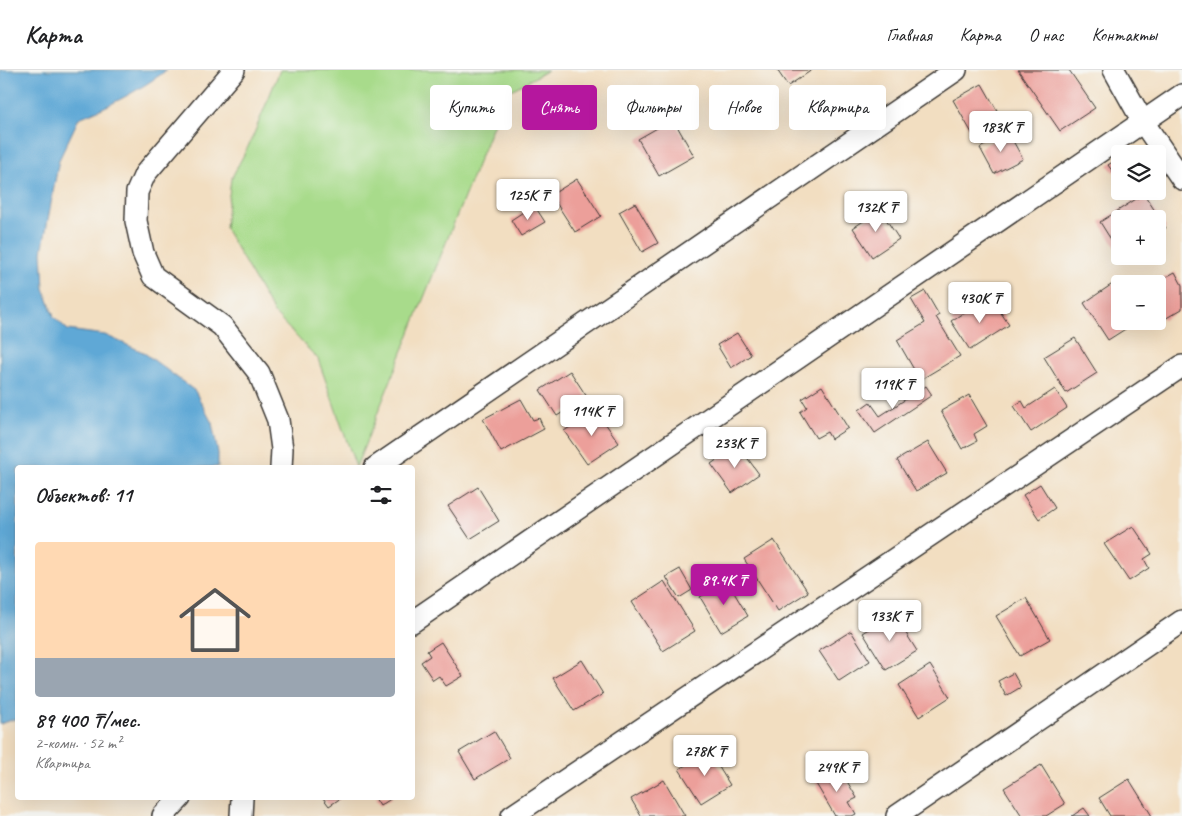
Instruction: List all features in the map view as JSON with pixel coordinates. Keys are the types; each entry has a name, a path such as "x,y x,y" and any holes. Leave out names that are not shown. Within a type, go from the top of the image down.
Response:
{"street":[{"path":"234,70 145,174 137,192 136,221 143,253 153,276 222,326 259,374 278,420 282,450 281,465"},
{"path":"380,465 956,70"},
{"path":"1114,70 1143,122 1182,179"},
{"path":"415,620 1182,95"},
{"path":"512,816 1182,366"},
{"path":"897,816 1182,621"},
{"path":"163,816 178,800"},
{"path":"241,816 242,800"}],"green space":[{"path":"280,70 548,70 512,90 512,85 430,85 430,130 491,130 357,465 318,359 274,313 225,228 231,179 251,141"}],"water":[{"path":"0,70 167,70 125,97 79,118 59,160 42,252 44,288 54,317 68,330 105,335 143,352 195,391 212,423 218,453 218,465 15,465 15,719 0,724"}],"building":[{"path":"777,70 812,70 789,85"},
{"path":"1018,70 1069,70 1095,108 1060,131"},
{"path":"982,84 1002,119 973,135 953,100"},
{"path":"654,130 679,130 694,156 659,176 638,139"},
{"path":"1008,132 1023,159 994,174 980,148"},
{"path":"577,179 601,216 575,232 551,195"},
{"path":"1135,200 1148,200 1154,210 1119,210"},
{"path":"635,203 658,243 642,252 619,212"},
{"path":"534,205 545,222 521,236 511,220"},
{"path":"880,210 899,239 872,257 853,228"},
{"path":"1111,215 1111,240 1100,222"},
{"path":"1175,272 1182,285 1182,309 1166,318 1166,277"},
{"path":"1111,285 1111,330 1124,330 1108,340 1084,303"},
{"path":"925,291 939,315 936,317 960,356 920,380 897,340 925,323 911,299"},
{"path":"980,302 984,308 994,302 1009,325 970,350 951,321"},
{"path":"737,333 751,355 731,368 717,345"},
{"path":"1075,338 1097,373 1066,393 1044,357"},
{"path":"570,371 587,397 557,416 540,390"},
{"path":"822,386 848,428 831,439 827,432 816,438 800,412 807,407 802,399"},
{"path":"926,386 932,395 875,433 859,410 870,402 880,416"},
{"path":"1055,389 1067,408 1031,432 1014,406 1022,401 1026,408"},
{"path":"969,395 987,426 974,434 977,441 962,449 941,411"},
{"path":"521,399 533,420 539,418 544,429 501,452 483,419"},
{"path":"596,410 619,443 587,464 564,431"},
{"path":"928,442 947,473 916,491 897,460"},
{"path":"738,445 759,474 732,493 711,464"},
{"path":"1040,484 1055,508 1039,519 1023,495"},
{"path":"478,487 499,521 470,539 448,506"},
{"path":"1133,526 1152,554 1144,559 1149,568 1129,581 1104,544"},
{"path":"774,540 808,592 778,611 744,559"},
{"path":"680,569 692,590 679,598 666,577"},
{"path":"664,581 695,631 663,651 632,602"},
{"path":"727,581 748,616 721,632 700,597"},
{"path":"1026,598 1050,639 1020,656 996,616"},
{"path":"894,614 917,651 886,670 863,633"},
{"path":"851,631 870,661 839,681 819,651"},
{"path":"441,642 463,676 446,686 439,676 433,680 421,662 430,656 427,651"},
{"path":"582,660 603,694 574,711 553,678"},
{"path":"930,665 950,697 919,717 899,685"},
{"path":"1013,673 1021,687 1006,696 998,681"},
{"path":"494,731 510,758 475,779 459,752"},
{"path":"709,751 730,785 701,803 679,769"},
{"path":"1041,765 1065,804 1046,816 1022,816 1004,788"},
{"path":"839,768 857,798 849,802 856,814 852,816 835,816 815,782"},
{"path":"1129,779 1152,816 1110,816 1099,798"},
{"path":"664,780 685,816 641,816 631,799"},
{"path":"324,800 338,800 329,806"},
{"path":"376,800 389,800 380,806"},
{"path":"1084,808 1090,816 1072,816"}]}
